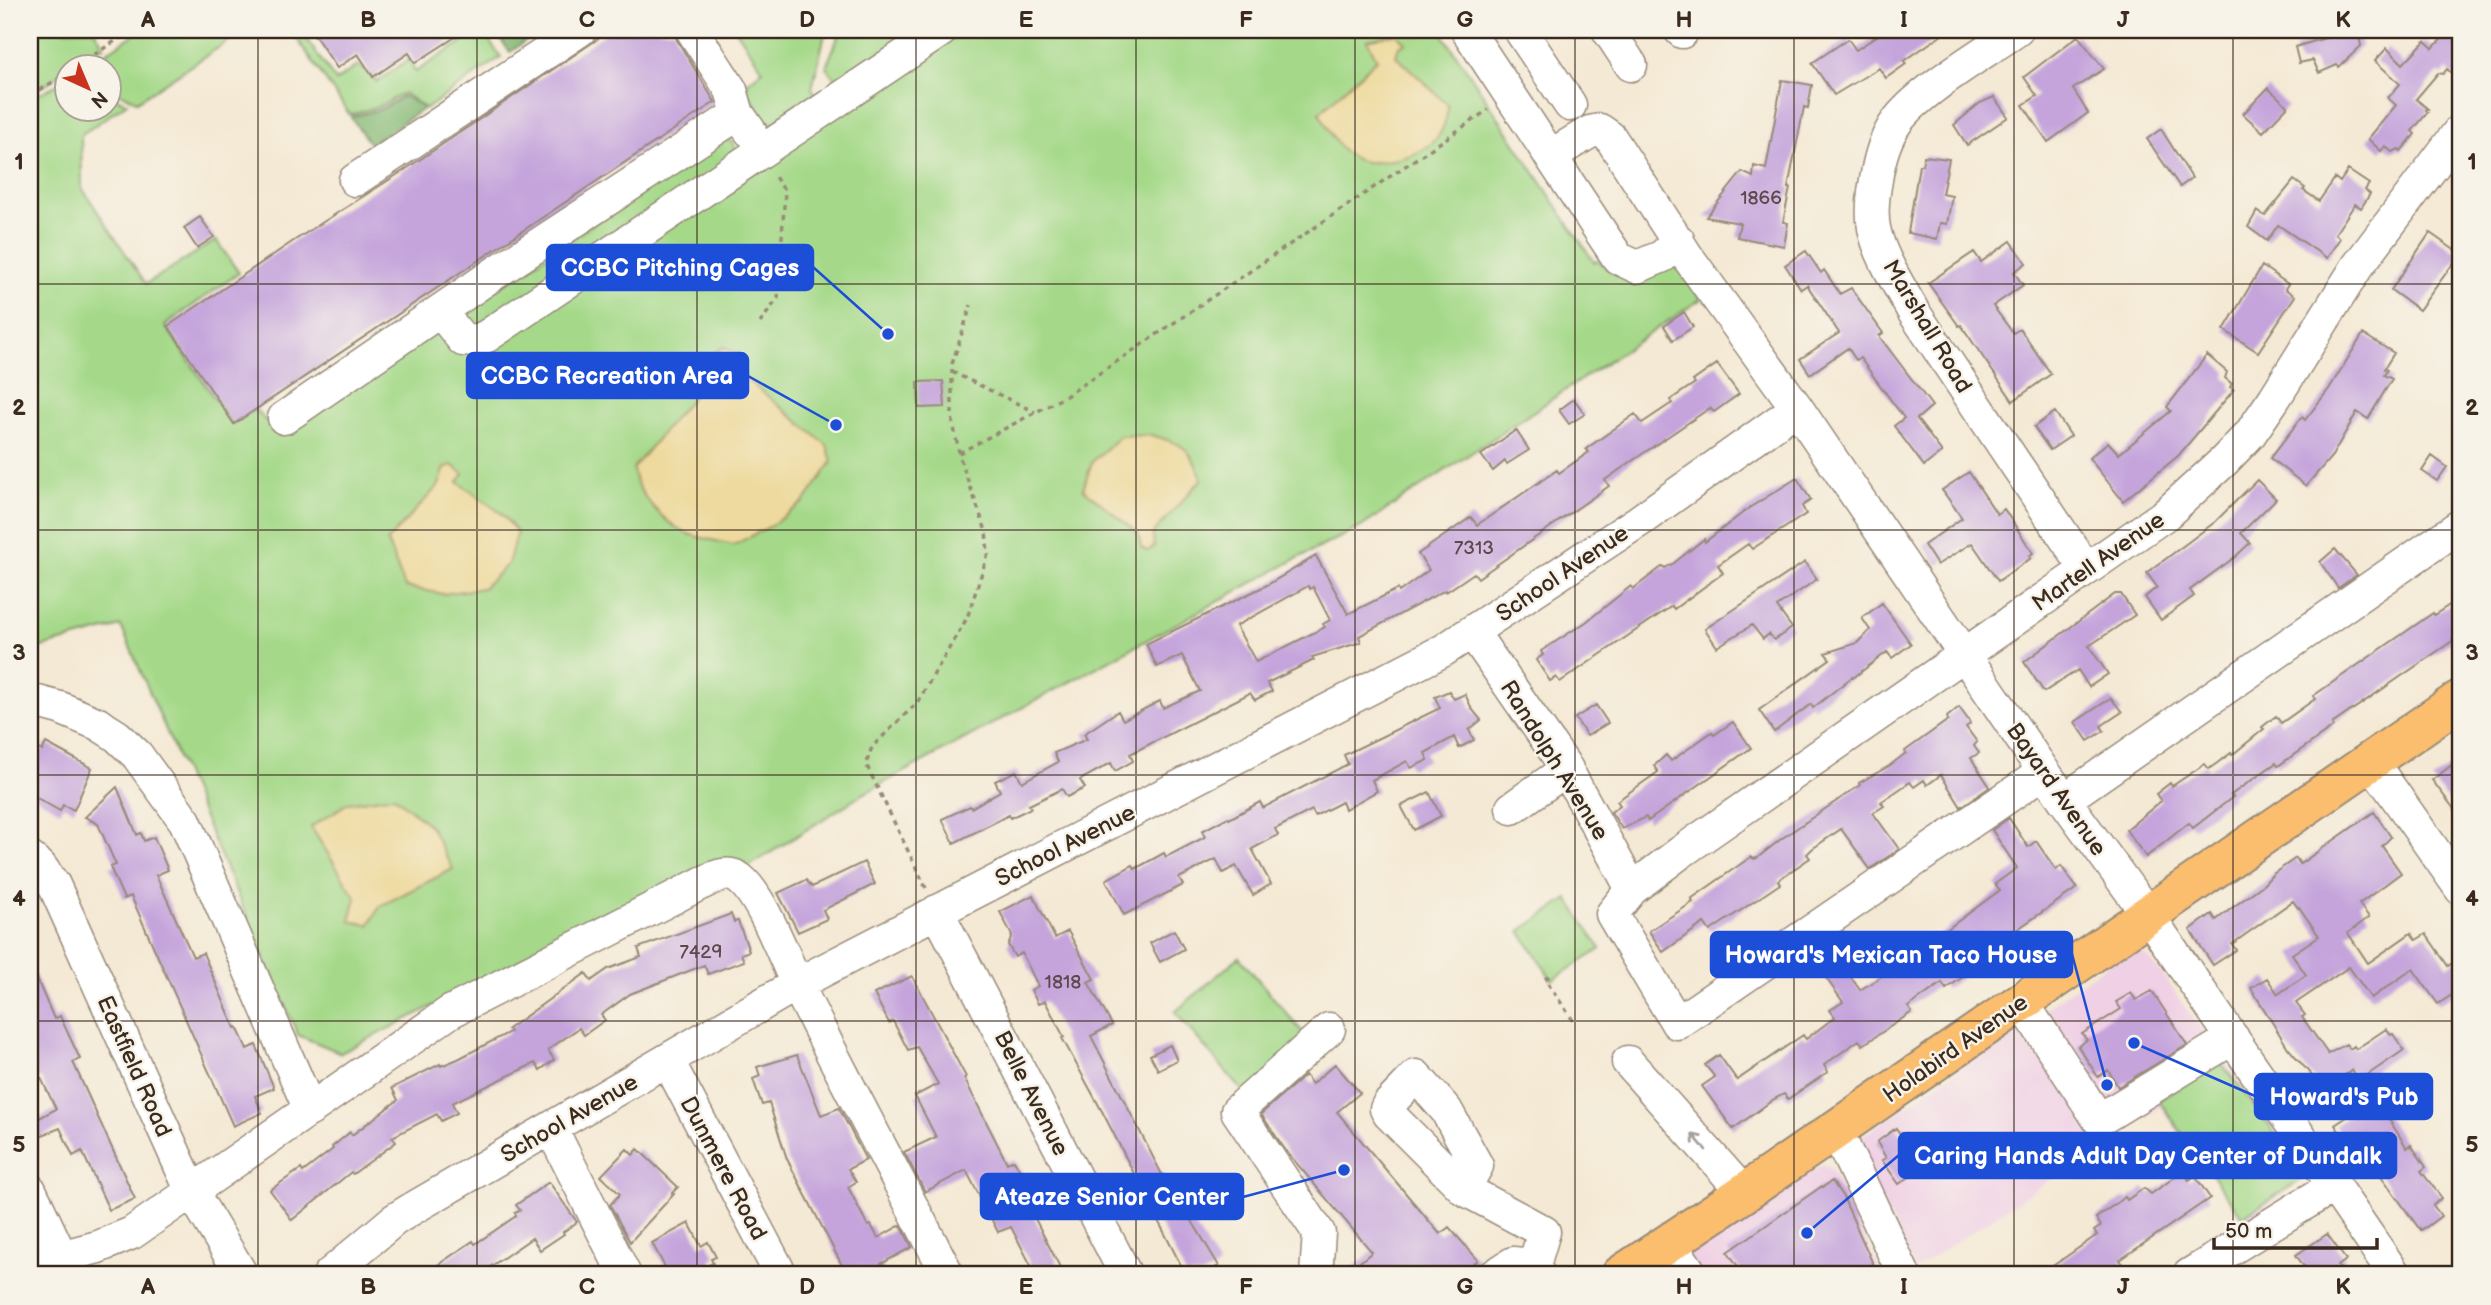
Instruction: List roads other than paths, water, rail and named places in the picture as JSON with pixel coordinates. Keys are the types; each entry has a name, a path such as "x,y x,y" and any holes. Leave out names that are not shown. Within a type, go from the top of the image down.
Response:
{"main road":[{"name":"Holabird Avenue","path":"1621,1275 1744,1194 2461,699"}],"street":[{"path":"355,180 580,30"},
{"path":"692,30 731,90 738,114 761,150"},
{"path":"440,311 463,340 476,341 486,337 942,30"},
{"path":"1467,30 1618,258 1637,267 1663,256 1678,240"},
{"path":"1520,30 1570,105"},
{"path":"1608,30 1631,65"},
{"name":"Marshall Road","path":"2017,30 1930,91 1898,120 1886,140 1878,166 1872,202 1874,230 1913,311 2086,569"},
{"path":"284,418 440,311 738,114"},
{"name":"Martell Avenue","path":"1632,889 1753,801 1868,724 2166,514 2224,461 2250,434 2357,267 2461,129"},
{"name":"Bayard Avenue","path":"1550,156 1590,132 1600,130 1610,137 1719,303 1797,408 2044,772 2148,915 2395,1275"},
{"name":"School Avenue","path":"329,1275 394,1220 455,1182 797,984 1473,633 1650,513 1797,408"},
{"path":"2064,800 2461,525"},
{"name":"Randolph Avenue","path":"1473,633 1567,769 1632,889"},
{"path":"30,700 60,708 98,724 117,736 137,755 185,821 310,1110"},
{"path":"2371,761 2461,890"},
{"path":"1513,808 1567,769"},
{"path":"1632,889 1612,914 1677,1023 2044,772"},
{"name":"Eastfield Road","path":"30,858 40,866 54,885 192,1192 242,1275"},
{"path":"30,1265 98,1247 132,1233 450,1012 717,876 729,874 739,878 750,890 772,929 797,984 948,1275"},
{"name":"Belle Avenue","path":"937,911 1126,1275"},
{"path":"2022,1002 2099,1120 2233,1038"},
{"path":"1316,1275 1319,1233 1237,1111 1329,1028"},
{"name":"Dunmere Road","path":"668,1061 780,1275"},
{"path":"1628,1062 1744,1194"},
{"path":"551,1128 619,1273"},
{"path":"1836,1130 1904,1275"},
{"path":"2189,1275 2335,1185"},
{"path":"1464,1189 1544,1232 1536,1270 1513,1263 1495,1275"},
{"path":"30,1191 61,1256"},
{"path":"1670,1243 1692,1275"}],"place":[{"name":"CCBC Pitching Cages","path":"888,334"},
{"name":"CCBC Recreation Area","path":"836,425"},
{"name":"Howard's Pub","path":"2134,1043"},
{"name":"Howard's Mexican Taco House","path":"2107,1085"},
{"name":"Ateaze Senior Center","path":"1344,1170"},
{"name":"Caring Hands Adult Day Center of Dundalk","path":"1807,1233"}]}
